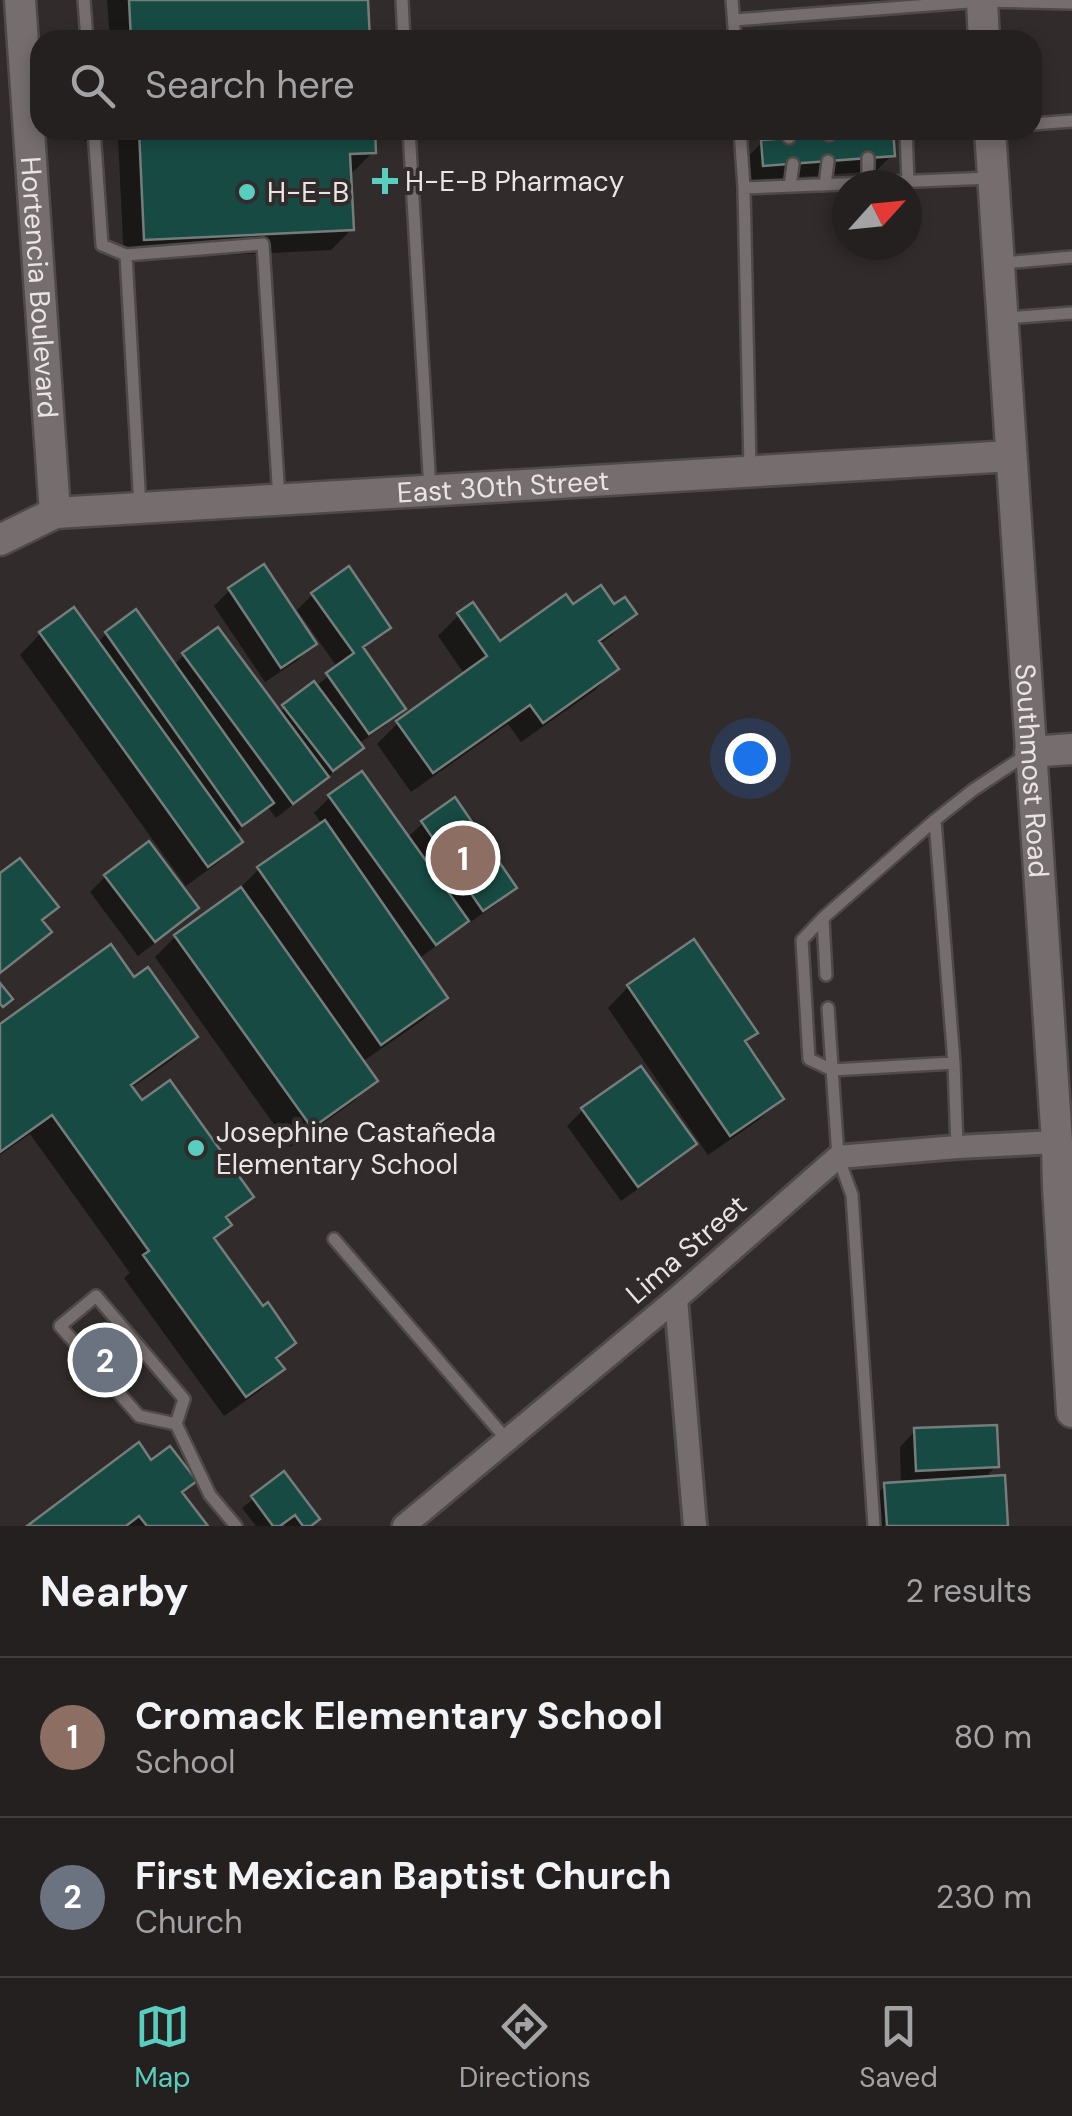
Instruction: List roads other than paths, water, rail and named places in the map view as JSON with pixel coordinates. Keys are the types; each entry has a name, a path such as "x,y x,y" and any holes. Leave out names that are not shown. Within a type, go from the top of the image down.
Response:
{"street":[{"name":"Hortencia Boulevard","path":"20,0 55,512"},
{"path":"982,0 984,30"},
{"name":"Southmost Road","path":"991,140 1072,1412"},
{"name":"East 30th Street","path":"0,540 55,512 1011,456"},
{"path":"1030,752 1072,749"},
{"path":"838,1157 1057,1142"},
{"name":"Lima Street","path":"404,1526 838,1157"},
{"path":"676,1298 694,1526"}],"lane":[{"path":"84,0 86,30"},
{"path":"402,0 404,30"},
{"path":"732,0 734,30"},
{"path":"734,20 982,0 1072,2"},
{"path":"1042,123 1072,121"},
{"path":"95,140 102,245 126,255 263,244 279,500"},
{"path":"411,140 430,490"},
{"path":"741,140 750,471"},
{"path":"906,140 908,170"},
{"path":"868,158 868,170"},
{"path":"825,185 828,161"},
{"path":"790,186 792,164"},
{"path":"922,181 993,178"},
{"path":"744,188 832,185"},
{"path":"126,255 140,508"},
{"path":"999,263 1072,258"},
{"path":"1002,318 1072,313"},
{"path":"954,1062 832,1070 808,1059 802,940 935,820 1030,752"},
{"path":"935,820 957,1147"},
{"path":"823,918 826,975"},
{"path":"828,1008 838,1157 852,1196 874,1526"},
{"path":"334,1239 507,1440"},
{"path":"176,1424 138,1416 60,1326 96,1296 184,1399 176,1424 210,1495 236,1526"}],"place":[{"name":"H-E-B Pharmacy","path":"385,181"},
{"name":"H-E-B","path":"247,192"},
{"name":"Cromack Elementary School","path":"463,858"},
{"name":"Josephine Castañeda Elementary School","path":"196,1148"},
{"name":"First Mexican Baptist Church","path":"105,1360"}]}
